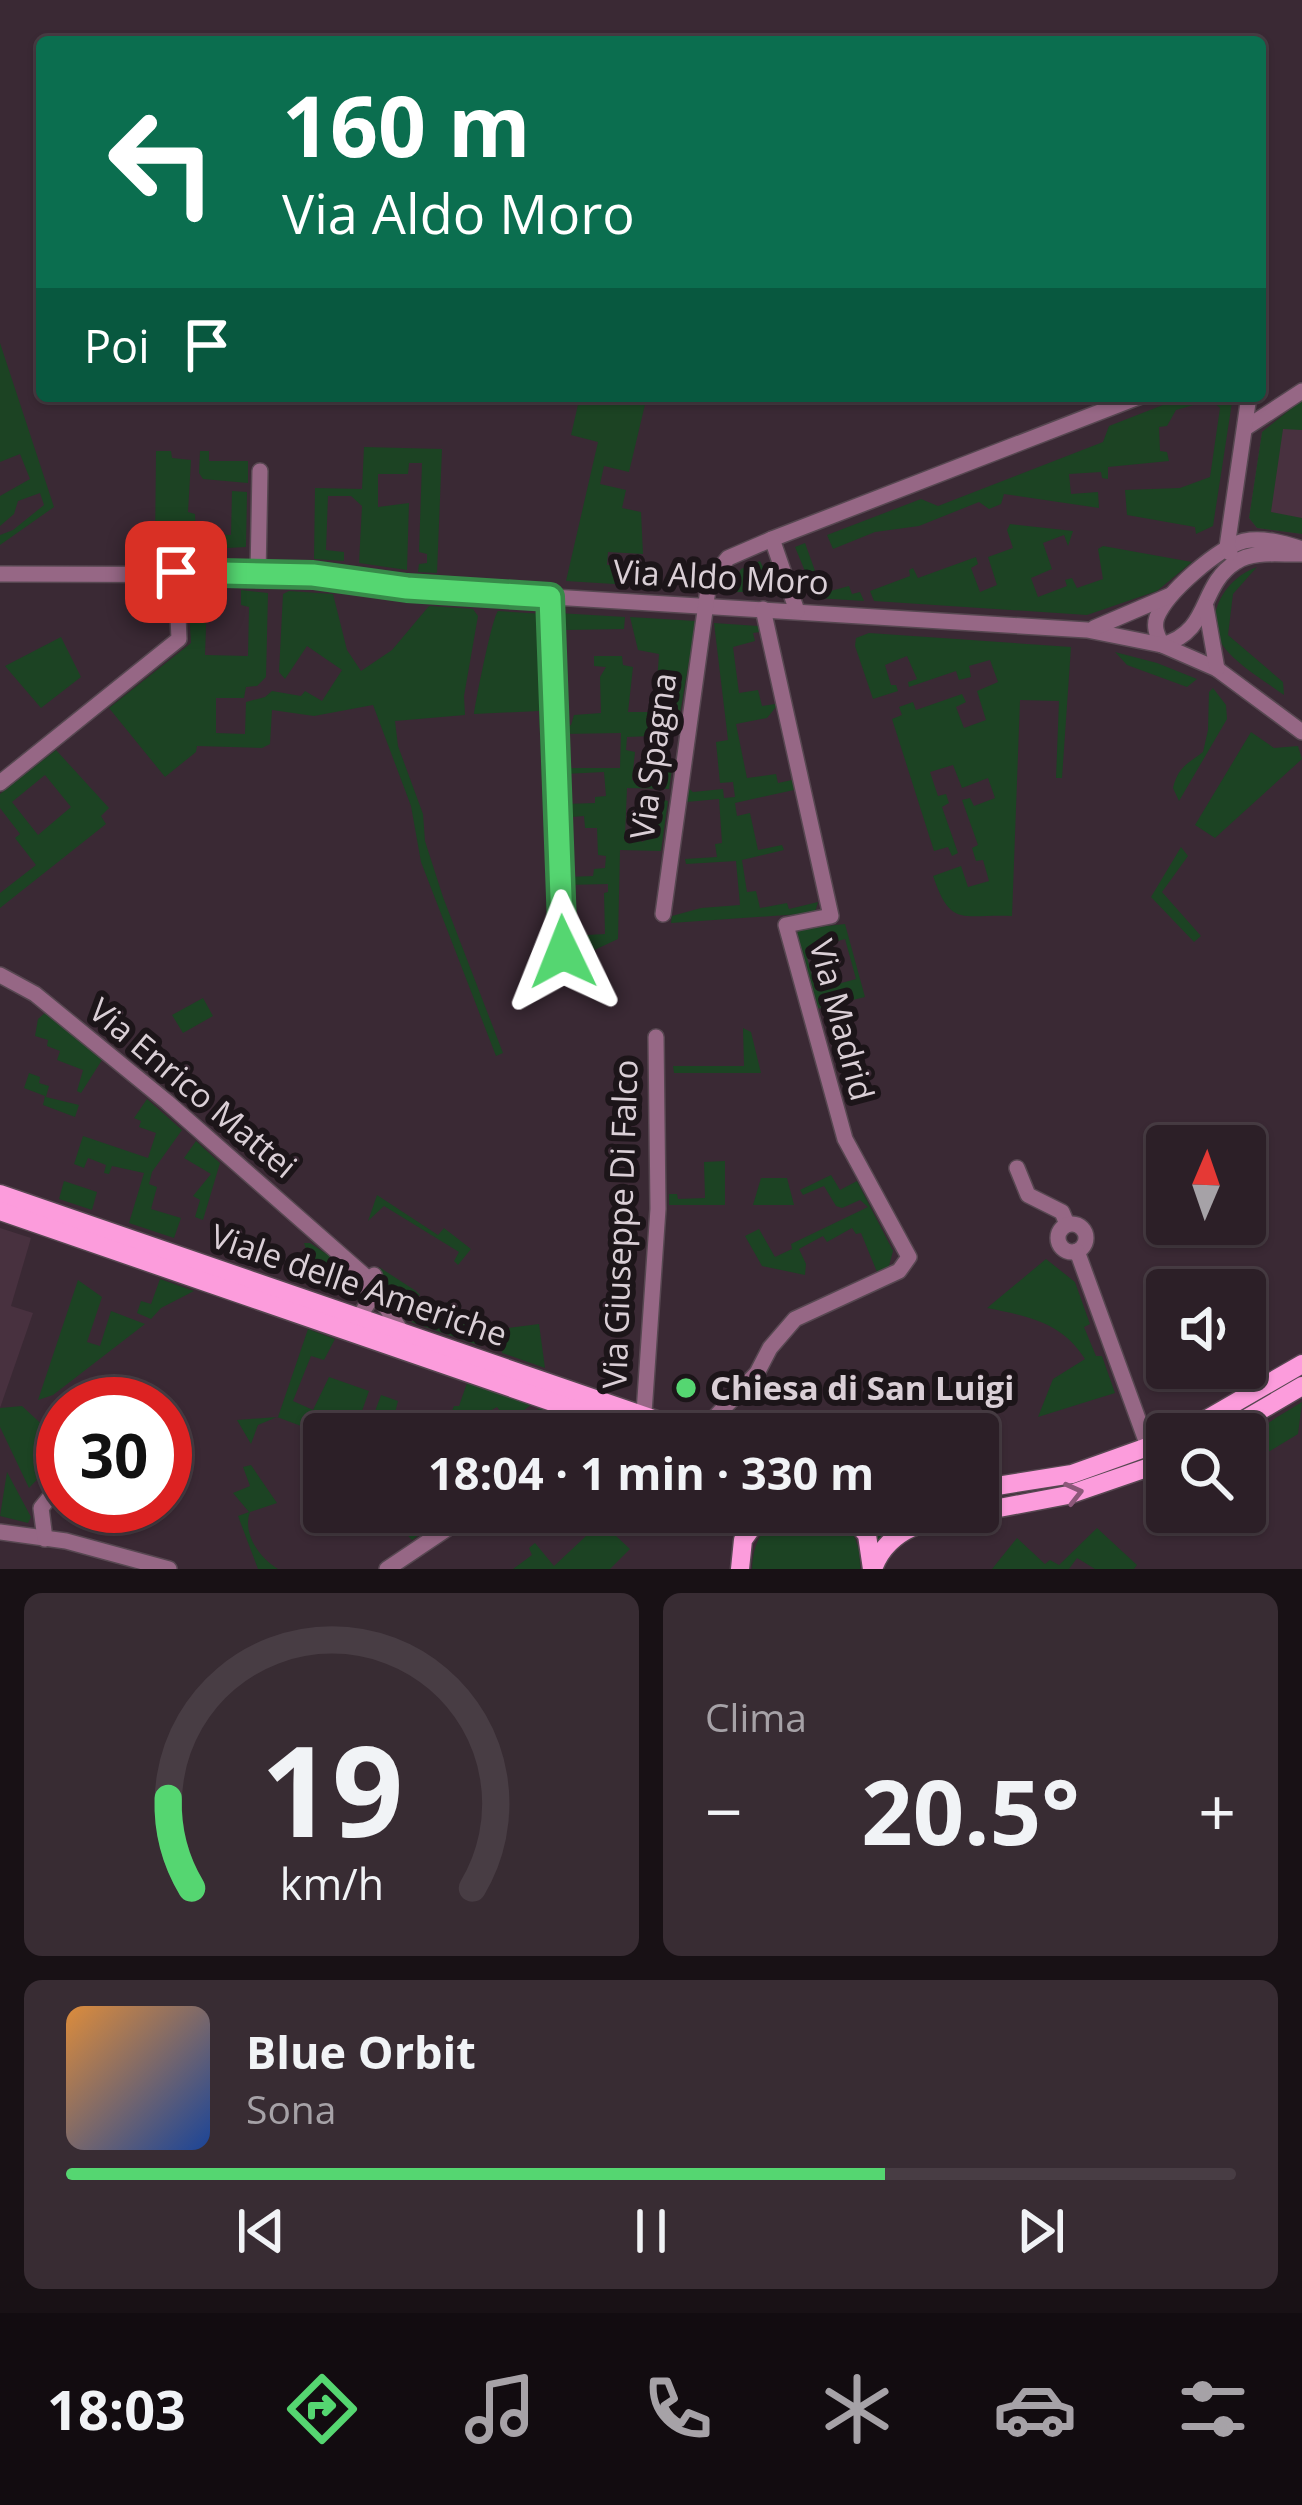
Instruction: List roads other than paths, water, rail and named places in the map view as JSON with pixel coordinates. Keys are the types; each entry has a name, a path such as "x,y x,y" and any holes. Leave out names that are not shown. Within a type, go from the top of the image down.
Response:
{"main road":[{"name":"Viale delle Americhe","path":"0,1194 400,1331 615,1413"},
{"name":"Viale delle Americhe","path":"0,1211 589,1413"},
{"path":"1217,1413 1302,1364"},
{"path":"1257,1413 1302,1387"},
{"path":"999,1486 1072,1474 1146,1449"},
{"path":"999,1508 1068,1495 1146,1468"},
{"path":"866,1533 872,1569"},
{"path":"872,1569 882,1550 901,1533"}],"street":[{"path":"1247,427 1302,391"},
{"path":"705,606 710,582 728,558 1126,402"},
{"path":"1174,594 1158,616 1162,645 1192,630 1232,555 1249,402"},
{"path":"258,574 260,470"},
{"path":"772,539 797,610"},
{"path":"1087,630 1174,594 1232,555 1302,551"},
{"path":"0,783 179,639 176,572"},
{"name":"Via Aldo Moro","path":"0,574 313,575 407,588 1087,630 1162,645 1217,669 1302,732"},
{"path":"550,597 563,952"},
{"name":"Via Spagna","path":"663,914 705,606"},
{"path":"1206,606 1217,669"},
{"name":"Via Madrid","path":"718,1413 757,1372 795,1319 899,1270 909,1257 844,1139 786,925 831,916 763,609"},
{"name":"Via Enrico Mattei","path":"0,975 35,994 341,1254 360,1260 377,1278 384,1304 400,1331"},
{"name":"Via Giuseppe Di Falco","path":"645,1413 658,1209 656,1037"},
{"path":"1017,1168 1028,1195 1062,1212 1067,1224 1079,1225 1085,1232 1086,1241 1077,1251 1146,1416"},
{"path":"341,1254 365,1276 370,1289 368,1307 358,1317"},
{"path":"0,1532 66,1541 169,1569"},
{"path":"44,1533 45,1539"},
{"path":"387,1569 413,1563 448,1533"}],"place":[{"name":"Chiesa di San Luigi","path":"686,1388"}]}
